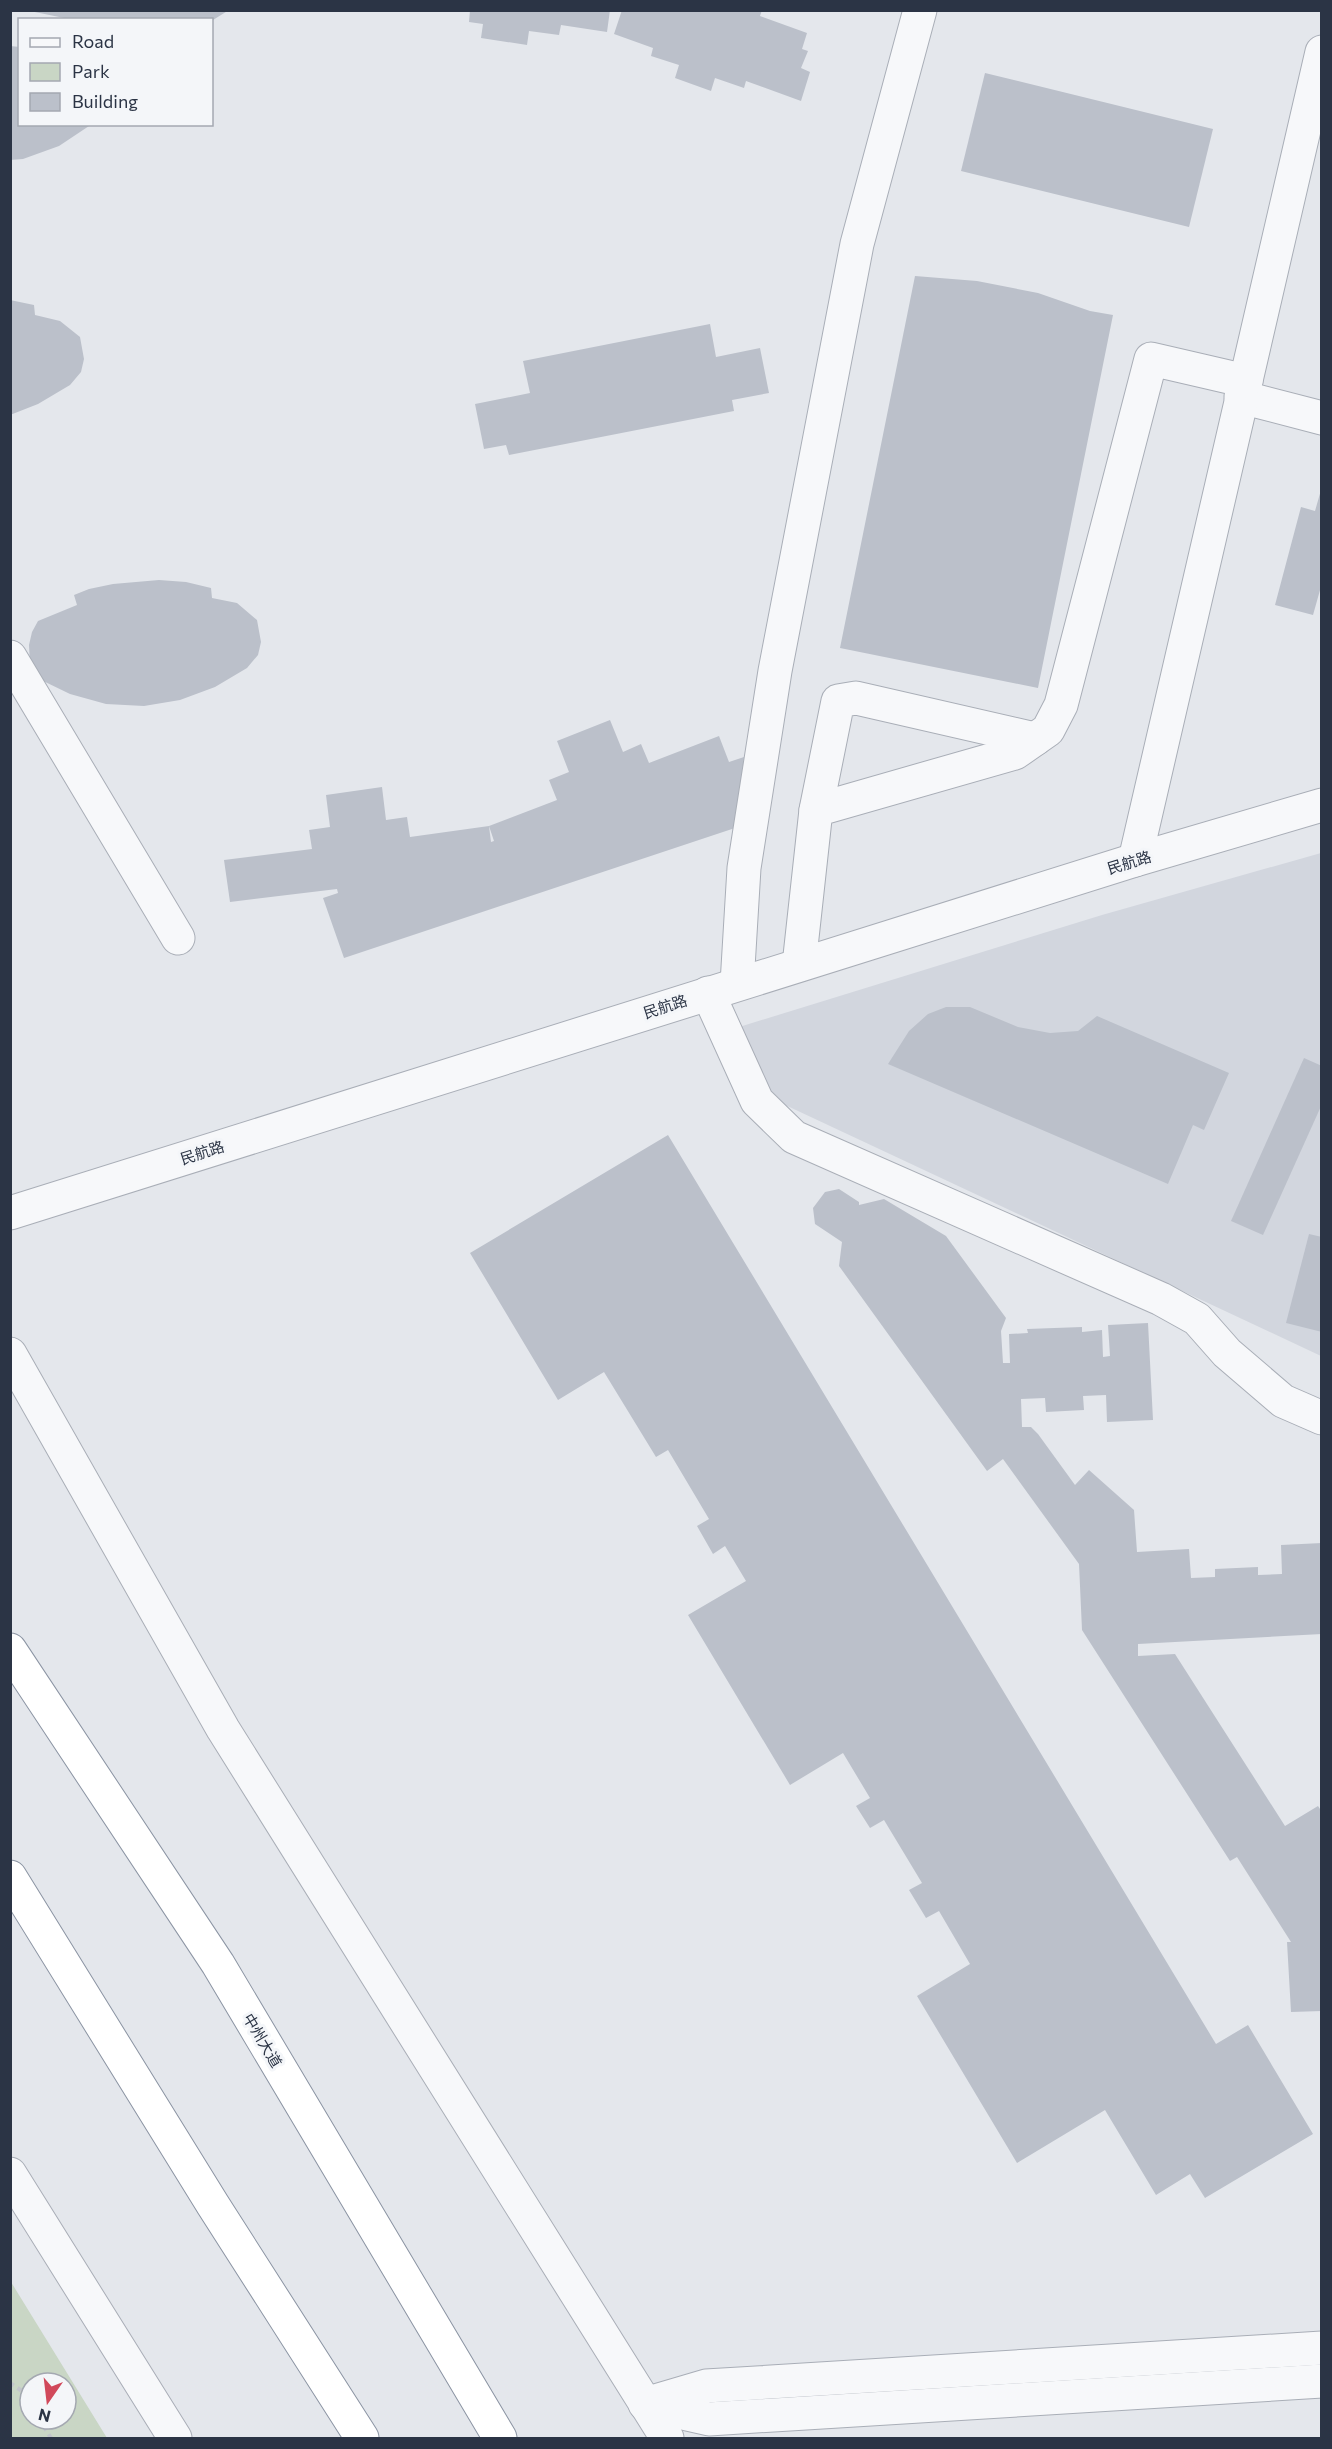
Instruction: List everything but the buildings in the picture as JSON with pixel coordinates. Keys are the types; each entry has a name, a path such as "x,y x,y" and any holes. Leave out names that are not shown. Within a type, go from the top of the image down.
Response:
{"highway":[{"name":"中州大道","path":"10,1650 218,1964 500,2439"},
{"path":"10,1877 207,2195 362,2439"}],"street":[{"path":"920,10 857,244 775,671 744,868 722,988 757,1101 794,1137 1161,1299 1197,1319 1227,1353 1283,1401 1322,1418"},
{"path":"1135,860 1322,52"},
{"path":"816,810 1015,753 1048,730 1061,705 1151,359 1244,389 1322,418"},
{"path":"10,657 178,938"},
{"path":"799,965 816,810 838,701 856,698 1035,739"},
{"name":"民航路","path":"10,1212 1135,860 1322,806"},
{"path":"10,1354 223,1729 667,2439"},
{"path":"10,2174 175,2439"},
{"path":"645,2404 706,2386 1322,2348"},
{"path":"645,2404 709,2419 1322,2381"}],"shaded area":[{"path":"1321,853 1321,1356 766,1096 736,1028 1102,915"}],"green space":[{"path":"10,2282 66,2371 18,2371 18,2431 78,2431 78,2391 107,2438 11,2438"}]}
